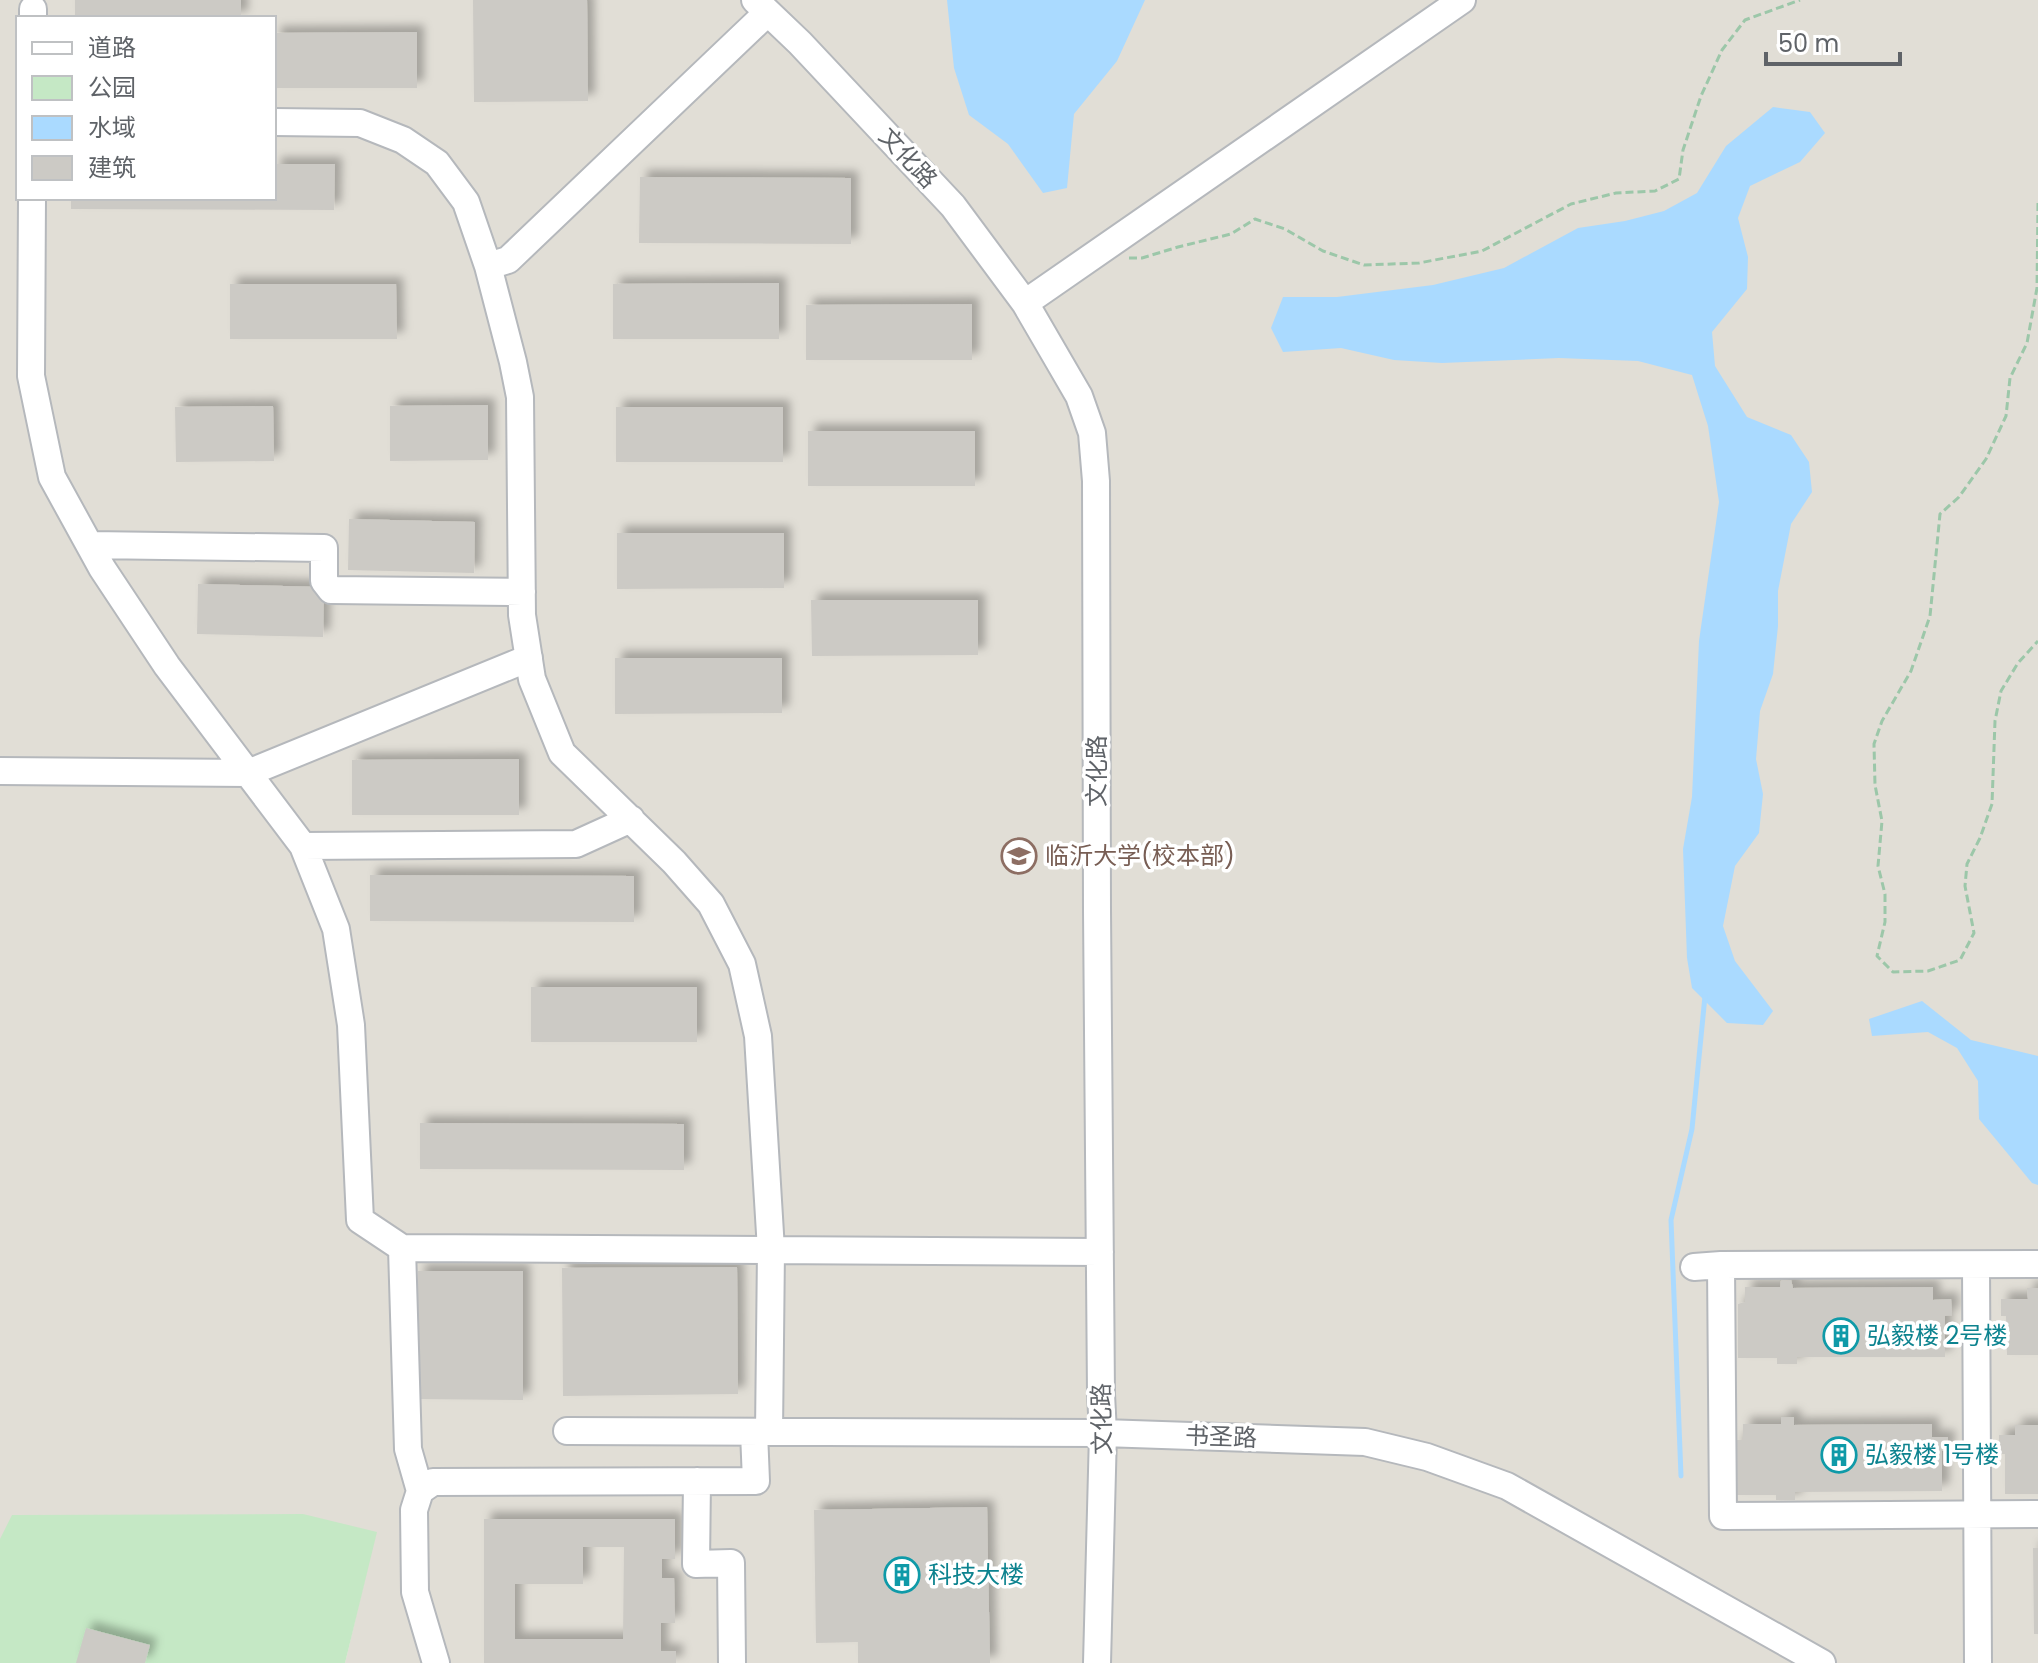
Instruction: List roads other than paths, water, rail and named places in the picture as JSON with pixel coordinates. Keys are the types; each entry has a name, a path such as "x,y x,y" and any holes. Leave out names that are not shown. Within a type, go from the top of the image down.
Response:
{"street":[{"path":"1025,303 1462,0"},
{"path":"488,266 508,260 761,6"},
{"name":"文化路","path":"761,6 800,43 953,206 1025,303 1079,396 1092,433 1096,481 1103,1433 1097,1663"},
{"path":"276,122 360,123 403,140 437,163 466,202 488,266 520,397 522,615 532,679 562,753 674,862 711,904 742,964 758,1036 771,1250 762,1432 756,1481 433,1482 420,1491"},
{"path":"32,200 31,376 52,477 102,568 167,666 303,846 336,929 351,1025 360,1220 402,1248 1100,1252"},
{"path":"90,545 324,548 324,581 331,590 522,592"},
{"path":"0,771 248,773 529,658"},
{"path":"303,846 576,844 631,819"},
{"path":"402,1248 408,1449 420,1491 414,1510 415,1592 436,1663"},
{"path":"1694,1267 2038,1264"},
{"path":"1721,1265 1723,1516 2038,1514"},
{"path":"1976,1265 1978,1663"},
{"name":"书圣路","path":"567,1431 1103,1433 1365,1442 1427,1457 1507,1486 1822,1663"},
{"path":"697,1481 696,1564 731,1563 732,1663"}],"water":[{"path":"947,0 1145,0 1117,61 1074,114 1067,188 1043,193 1008,144 969,115 954,68"},
{"path":"1773,107 1810,112 1825,133 1800,162 1750,186 1738,218 1748,257 1747,289 1712,332 1715,366 1747,417 1791,435 1809,462 1812,492 1791,524 1778,591 1773,674 1760,711 1756,759 1763,794 1759,833 1735,866 1723,926 1735,961 1773,1011 1763,1025 1727,1023 1692,988 1687,958 1683,849 1692,797 1699,641 1719,502 1708,426 1692,375 1638,361 1559,358 1442,363 1394,360 1341,348 1283,352 1271,328 1283,297 1337,297 1433,285 1504,268 1578,228 1664,211 1697,193 1726,146"},
{"path":"1922,1001 1971,1040 2038,1056 2038,1185 2032,1183 1979,1119 1978,1081 1957,1048 1928,1032 1872,1036 1869,1019"}],"waterway":[{"path":"1681,1476 1671,1220 1692,1129 1705,996"}],"place":[{"name":"临沂大学(校本部)","path":"1019,856"},
{"name":"弘毅楼 2号楼","path":"1841,1336"},
{"name":"弘毅楼 1号楼","path":"1839,1455"},
{"name":"科技大楼","path":"902,1575"}]}
